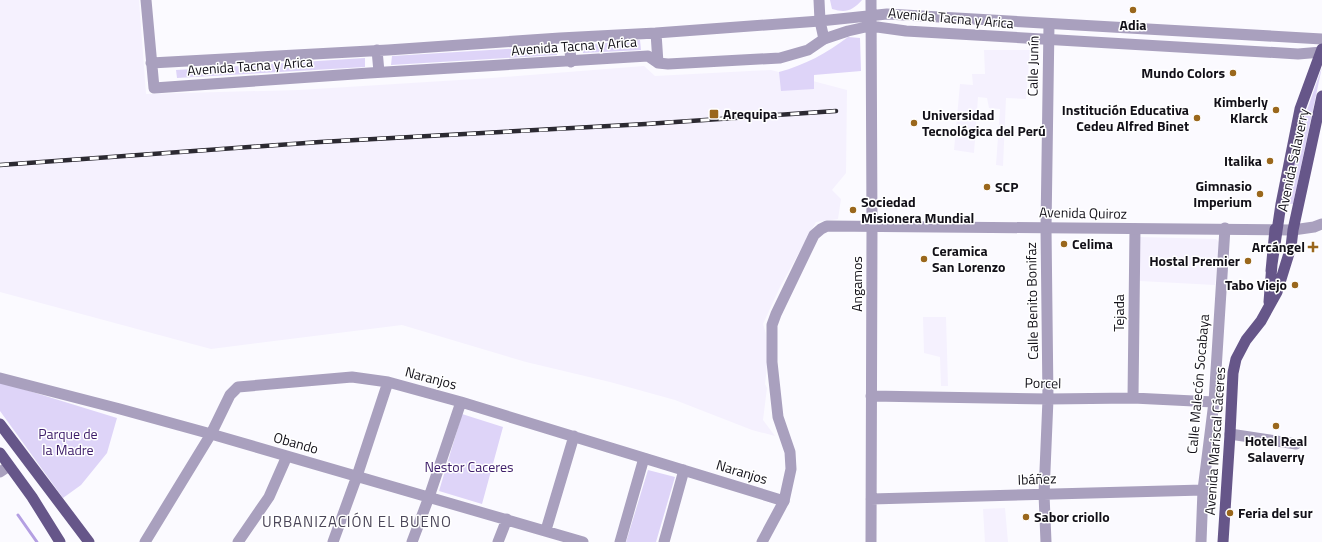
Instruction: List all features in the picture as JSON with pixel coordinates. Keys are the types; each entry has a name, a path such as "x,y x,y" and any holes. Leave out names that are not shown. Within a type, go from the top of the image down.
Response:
{"main road":[{"name":"Avenida Salaverry","path":"1271,271 1281,204 1300,109 1322,51"},
{"name":"Avenida Salaverry","path":"1293,230 1322,96"},
{"name":"Avenida Mariscal Cáceres","path":"1269,305 1274,229"},
{"name":"Avenida Mariscal Cáceres","path":"1223,542 1233,373 1236,359 1246,340 1261,321 1277,292 1291,247 1293,230"},
{"path":"0,424 89,542"},
{"path":"0,453 5,469 32,497 60,542"}],"street":[{"path":"146,0 151,63"},
{"path":"819,0 820,21 824,39"},
{"name":"Angamos","path":"871,0 871,542"},
{"name":"Avenida Tacna y Arica","path":"1322,39 887,14 870,21 848,31 824,39 808,50 780,58 668,64 658,63 648,56 571,62 379,72 154,88 151,63 656,34 820,21 870,21 906,31 1048,40 1298,54 1322,51"},
{"name":"Calle Junín","path":"1046,228 1049,24"},
{"path":"656,34 658,63"},
{"path":"569,38 571,62"},
{"path":"377,50 379,72"},
{"name":"Avenida Quiroz","path":"762,542 784,501 791,469 790,452 778,417 772,362 772,325 814,235 821,229 827,226 872,226 1134,229 1225,228 1293,230 1322,224"},
{"name":"Calle Benito Bonifaz","path":"1046,228 1048,399 1044,494 1046,542"},
{"name":"Calle Malecón Socabaya","path":"1202,542 1203,490 1214,402 1225,228"},
{"name":"Tejada","path":"1133,398 1134,229"},
{"name":"Naranjos","path":"145,542 211,434 230,395 238,387 352,377 388,382 461,402 784,501"},
{"name":"Obando","path":"0,378 211,434 546,530 583,542"},
{"path":"333,542 357,476 388,382"},
{"name":"Porcel","path":"871,396 1048,399 1133,398 1214,402"},
{"path":"412,542 461,402"},
{"path":"1230,434 1296,444"},
{"path":"546,530 574,436"},
{"path":"238,542 269,497 288,456"},
{"path":"620,542 644,458"},
{"path":"664,542 684,470"},
{"name":"Ibáñez","path":"871,499 1203,490"},
{"path":"498,542 507,519"}],"shaded area":[{"path":"0,0 139,0 146,94 299,90 491,78 644,66 655,76 771,70 847,90 846,173 832,190 841,199 838,219 816,222 780,287 763,324 766,334 768,357 765,384 767,388 763,420 775,436 752,430 675,400 610,382 526,362 402,325 211,349 0,292"},
{"path":"984,50 1030,50 1026,99 1006,98 1003,166 996,165 1000,109 989,108 987,98 978,97 974,153 954,150 960,84 973,85 972,74 985,74"},
{"path":"1139,237 1216,239 1219,242 1215,285 1140,281"},
{"path":"923,317 946,317 948,386 941,386 940,357 924,353"},
{"path":"1005,508 1008,542 985,542 983,509"}],"green space":[{"path":"830,0 862,0 852,9 841,11 832,9"},
{"path":"848,37 860,38 861,71 814,75 814,89 781,91 779,72 798,66 815,58"},
{"path":"640,40 641,50 583,53 582,45"},
{"path":"556,46 557,55 391,65 392,56"},
{"path":"365,58 365,67 177,78 176,70"},
{"path":"1322,67 1293,204 1286,203 1306,113"},
{"name":"Parque de la Madre","path":"0,382 117,418 107,453 81,485 63,498 0,411"},
{"name":"Nestor Caceres","path":"462,414 503,427 482,504 439,491"},
{"path":"648,470 675,477 656,542 626,542"}],"waterway":[{"path":"18,515 37,542"}],"railway":[{"path":"0,165 320,142 646,124 836,111"}],"place":[{"name":"Adia","path":"1133,10"},
{"name":"Mundo Colors","path":"1233,73"},
{"name":"Kimberly Klarck","path":"1276,110"},
{"name":"Arequipa","path":"714,114"},
{"name":"Institución Educativa Cedeu Alfred Binet","path":"1197,118"},
{"name":"Universidad Tecnológica del Perú","path":"914,123"},
{"name":"Italika","path":"1270,161"},
{"name":"SCP","path":"987,187"},
{"name":"Gimnasio Imperium","path":"1260,194"},
{"name":"Sociedad Misionera Mundial","path":"853,210"},
{"name":"Celima","path":"1064,244"},
{"name":"Arcángel","path":"1313,247"},
{"name":"Ceramica San Lorenzo","path":"924,259"},
{"name":"Hostal Premier","path":"1248,261"},
{"name":"Tabo Viejo","path":"1295,285"},
{"name":"Hotel Real Salaverry","path":"1276,426"},
{"name":"Feria del sur","path":"1230,513"},
{"name":"Sabor criollo","path":"1026,517"}],"district":[{"name":"URBANIZACIÓN EL BUENO","path":"357,522"}]}
